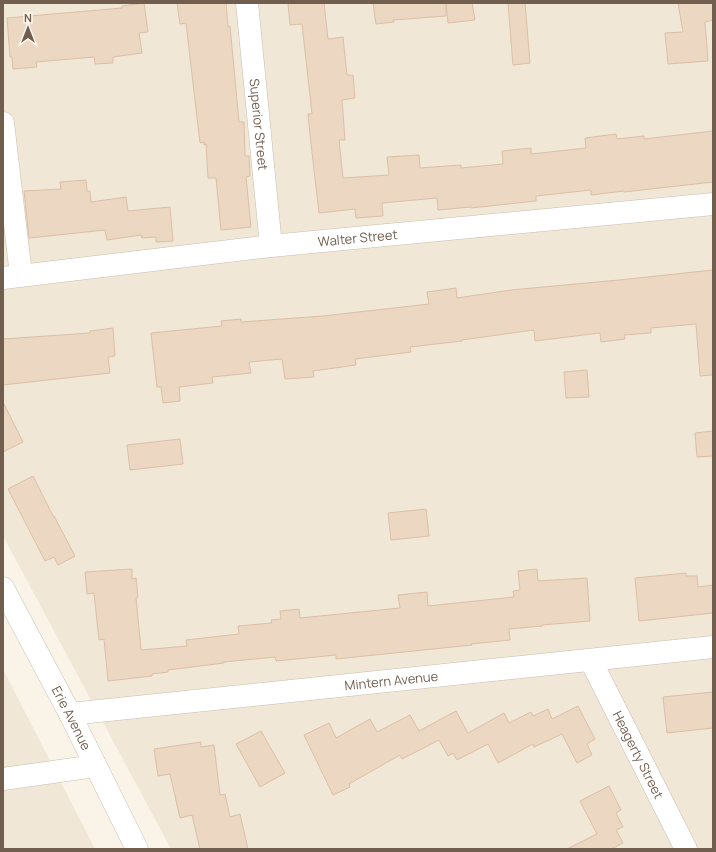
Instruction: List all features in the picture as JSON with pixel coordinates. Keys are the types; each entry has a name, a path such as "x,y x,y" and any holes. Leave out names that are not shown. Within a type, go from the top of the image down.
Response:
{"street":[{"name":"Superior Street","path":"248,3 270,246"},
{"path":"3,123 12,276"},
{"name":"Walter Street","path":"12,276 270,246 713,204"},
{"name":"Erie Avenue","path":"3,588 70,714 137,849"},
{"name":"Mintern Avenue","path":"70,714 591,661 713,647"},
{"name":"Heagerty Street","path":"591,661 686,849"},
{"path":"3,779 95,766"}],"shaded area":[{"path":"3,3 713,3 713,849 171,849 3,536"},
{"path":"3,669 95,849 3,849"}],"building":[{"path":"144,3 148,32 139,33 142,53 113,57 113,63 95,64 94,57 36,62 37,67 13,69 12,57 10,57 7,18 122,8 122,6"},
{"path":"177,3 226,3 228,27 230,26 239,122 244,122 245,156 249,156 250,176 246,177 251,227 221,230 216,178 208,178 206,144 204,145 204,142 200,143 186,23 180,24"},
{"path":"288,3 324,3 328,39 343,37 347,75 353,75 355,98 342,100 345,140 339,140 343,178 389,175 387,157 419,155 420,168 461,165 461,168 503,164 502,151 531,148 531,154 586,148 585,138 616,134 617,139 644,136 644,139 713,131 713,182 591,195 591,190 536,196 536,201 471,208 438,210 437,198 382,203 383,216 356,218 355,209 319,213 308,114 312,114 302,24 290,25"},
{"path":"373,3 446,3 446,16 393,20 394,22 376,24"},
{"path":"446,3 472,3 475,20 448,23"},
{"path":"508,3 525,3 530,63 513,65"},
{"path":"678,3 713,3 713,20 705,22 708,61 668,64 665,33 683,32"},
{"path":"86,180 87,191 90,191 91,202 126,197 128,211 170,207 173,241 156,242 156,237 142,238 141,235 107,240 105,230 29,238 24,191 61,189 60,182"},
{"path":"713,270 713,375 700,376 696,324 651,328 651,333 624,335 625,339 601,342 600,333 535,341 534,330 410,347 411,352 355,359 356,365 313,371 314,377 285,379 282,359 249,362 251,373 212,377 213,383 179,387 180,401 163,403 161,387 157,387 151,333 222,326 221,321 241,319 241,322 323,316 429,304 427,292 456,288 457,298 511,290"},
{"path":"113,328 115,356 108,357 110,373 3,385 3,339 90,333 90,331"},
{"path":"587,370 589,397 566,398 564,372"},
{"path":"3,402 23,442 3,452"},
{"path":"713,431 713,456 697,457 695,433"},
{"path":"180,439 183,464 130,470 127,445"},
{"path":"33,476 75,556 58,565 54,557 45,561 8,489"},
{"path":"426,509 429,536 391,540 388,513"},
{"path":"132,569 132,579 136,578 138,597 136,598 141,650 187,646 186,640 239,634 238,626 272,623 271,620 281,619 280,611 299,609 300,618 400,608 398,595 427,592 428,606 514,597 513,591 520,590 518,571 537,569 538,581 587,578 590,621 509,629 510,640 471,644 472,645 336,659 336,655 276,661 275,657 224,662 168,670 168,672 152,674 152,676 108,681 104,639 99,640 94,593 87,594 85,572"},
{"path":"686,573 686,576 697,576 698,587 713,585 713,613 639,621 635,578"},
{"path":"713,692 713,728 667,733 663,697"},
{"path":"578,706 595,739 587,744 592,755 577,763 562,734 534,747 533,744 498,763 488,744 457,760 453,753 448,756 439,740 402,759 400,755 349,784 350,787 333,795 304,735 329,723 336,738 370,719 377,732 410,715 419,731 456,711 468,733 504,713 509,723 531,712 533,716 548,709 552,719"},
{"path":"261,731 285,773 260,787 236,744"},
{"path":"201,742 201,747 214,745 220,795 225,794 230,817 240,814 248,849 200,849 192,815 180,818 170,774 158,776 154,749"},
{"path":"609,786 621,810 616,813 623,827 616,830 623,843 611,849 567,849 597,834 580,801"}]}
